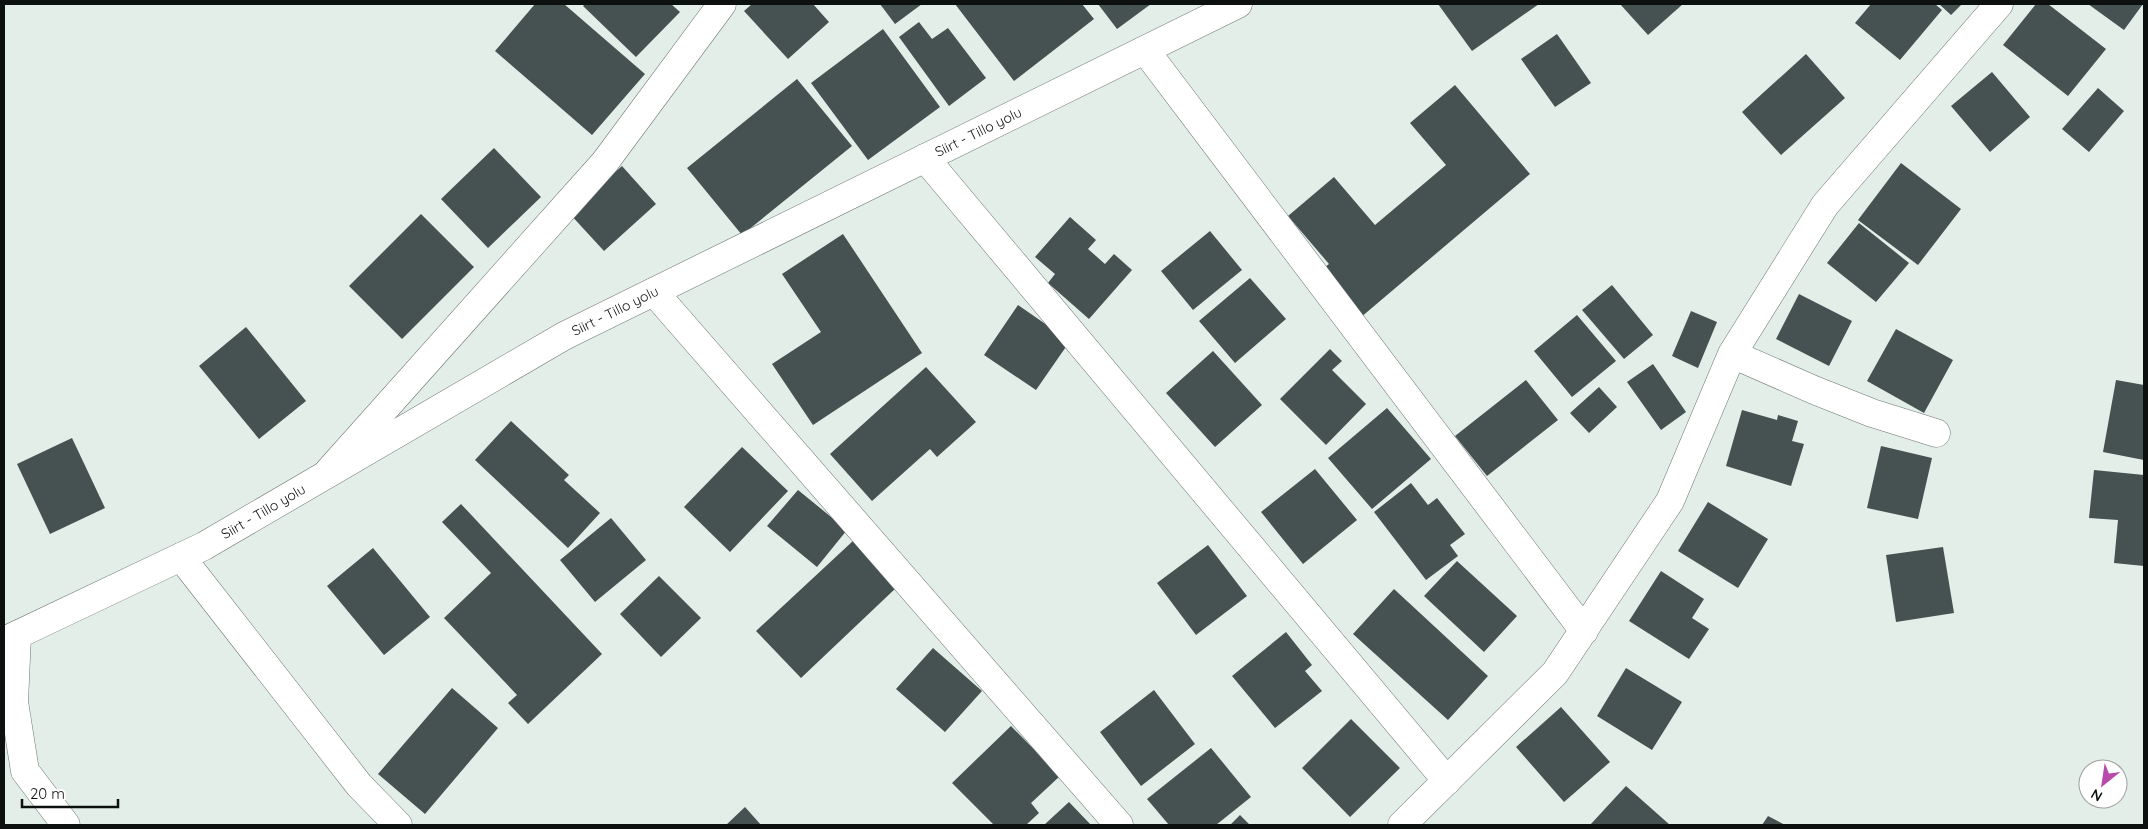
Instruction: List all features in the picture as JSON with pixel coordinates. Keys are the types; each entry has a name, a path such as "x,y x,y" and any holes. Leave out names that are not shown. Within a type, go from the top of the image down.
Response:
{"street":[{"path":"323,477 605,162 722,4"},
{"name":"Siirt - Tillo yolu","path":"10,638 204,546 564,336 1238,4"},
{"path":"1402,825 1555,673 1670,501 1732,354 1825,205 1999,4"},
{"path":"1146,50 1584,631"},
{"path":"925,158 1447,781"},
{"path":"654,292 1119,825"},
{"path":"1732,354 1839,400 1936,433"},
{"path":"181,557 359,785 398,825"},
{"path":"10,638 14,702 25,771 66,825"}],"building":[{"path":"535,4 564,4 645,74 592,135 495,51"},
{"path":"585,4 671,4 680,12 636,57 583,6"},
{"path":"752,4 813,4 829,22 788,59 744,11"},
{"path":"880,4 922,4 895,24"},
{"path":"955,4 1082,4 1094,19 1014,81"},
{"path":"1098,4 1151,4 1117,29"},
{"path":"1438,4 1539,4 1472,51"},
{"path":"1620,4 1683,4 1648,35"},
{"path":"1871,4 1935,4 1942,10 1900,60 1855,23"},
{"path":"1939,4 1962,4 1951,15"},
{"path":"2036,4 2048,4 2106,49 2068,96 2003,45"},
{"path":"2088,4 2143,4 2124,30"},
{"path":"919,22 932,39 948,28 986,78 949,106 899,37"},
{"path":"883,29 940,107 868,160 811,83"},
{"path":"1557,34 1591,83 1555,107 1521,59"},
{"path":"1806,54 1845,98 1781,155 1742,112"},
{"path":"1992,72 2030,117 1990,152 1951,106"},
{"path":"797,79 852,146 742,235 687,168"},
{"path":"1455,85 1530,174 1360,318 1320,271 1329,264 1288,216 1334,177 1375,225 1446,165 1410,123"},
{"path":"2098,88 2124,111 2089,152 2062,129"},
{"path":"494,148 541,197 488,248 441,199"},
{"path":"1901,163 1961,209 1918,265 1858,220"},
{"path":"622,166 656,204 604,251 569,213"},
{"path":"421,214 474,267 402,339 349,286"},
{"path":"1070,217 1096,240 1088,249 1105,264 1114,254 1132,270 1089,319 1048,283 1055,274 1035,257"},
{"path":"1859,223 1909,263 1876,302 1827,263"},
{"path":"1210,231 1242,270 1193,310 1161,271"},
{"path":"843,234 922,353 813,425 772,364 821,332 782,274"},
{"path":"1250,278 1286,319 1235,363 1199,321"},
{"path":"1612,285 1653,335 1624,359 1582,310"},
{"path":"1799,294 1852,321 1829,366 1776,339"},
{"path":"1018,305 1070,341 1036,390 984,355"},
{"path":"1691,311 1717,322 1698,368 1672,356"},
{"path":"1577,315 1616,361 1572,397 1534,351"},
{"path":"246,327 306,401 259,439 199,366"},
{"path":"1896,329 1953,360 1924,413 1867,381"},
{"path":"1330,349 1342,361 1332,370 1366,404 1326,445 1280,399"},
{"path":"1213,351 1262,405 1215,447 1166,393"},
{"path":"1653,364 1686,412 1661,430 1627,382"},
{"path":"926,367 976,422 937,457 930,449 872,501 830,454"},
{"path":"1526,380 1558,420 1487,476 1455,436"},
{"path":"2116,380 2144,385 2144,460 2103,452"},
{"path":"1599,387 1617,407 1589,433 1570,413"},
{"path":"1387,408 1431,459 1372,509 1328,458"},
{"path":"1742,410 1777,420 1778,415 1798,421 1792,441 1804,444 1791,486 1726,466"},
{"path":"511,421 569,475 564,480 600,513 568,548 475,460"},
{"path":"72,438 105,508 50,534 17,464"},
{"path":"1881,446 1932,458 1918,519 1867,508"},
{"path":"742,447 788,491 730,552 684,507"},
{"path":"1315,469 1357,520 1303,564 1261,512"},
{"path":"2094,470 2144,475 2144,566 2114,563 2118,520 2089,518"},
{"path":"1411,483 1428,505 1437,498 1465,534 1450,545 1458,556 1426,580 1374,512"},
{"path":"798,490 847,530 817,567 767,526"},
{"path":"1708,502 1768,539 1738,588 1678,551"},
{"path":"461,504 602,654 528,724 508,703 517,695 444,618 491,573 442,522"},
{"path":"611,518 646,560 595,602 560,560"},
{"path":"854,540 897,587 801,678 756,631"},
{"path":"1208,545 1247,596 1196,635 1157,583"},
{"path":"1943,547 1954,613 1896,622 1886,555"},
{"path":"373,548 430,617 384,655 327,586"},
{"path":"1457,561 1517,616 1484,652 1424,596"},
{"path":"1661,571 1704,599 1692,618 1709,629 1689,659 1629,621"},
{"path":"659,576 701,618 661,657 620,614"},
{"path":"1394,589 1488,676 1448,720 1353,634"},
{"path":"1286,632 1312,665 1305,671 1322,691 1275,728 1232,676"},
{"path":"933,648 982,691 945,732 896,689"},
{"path":"1626,668 1682,702 1652,750 1597,716"},
{"path":"452,688 498,728 425,814 378,774"},
{"path":"1154,690 1195,744 1141,786 1100,732"},
{"path":"1561,707 1610,762 1564,802 1516,747"},
{"path":"1351,719 1400,768 1350,817 1302,768"},
{"path":"1011,726 1060,776 1031,803 1039,813 1026,825 994,825 952,783"},
{"path":"1211,748 1251,797 1216,825 1169,825 1147,799"},
{"path":"1626,786 1670,825 1590,825"},
{"path":"1069,802 1091,825 1044,825"},
{"path":"745,807 761,825 726,825"},
{"path":"1240,815 1250,825 1230,825"},
{"path":"1768,816 1785,825 1762,825"}]}
